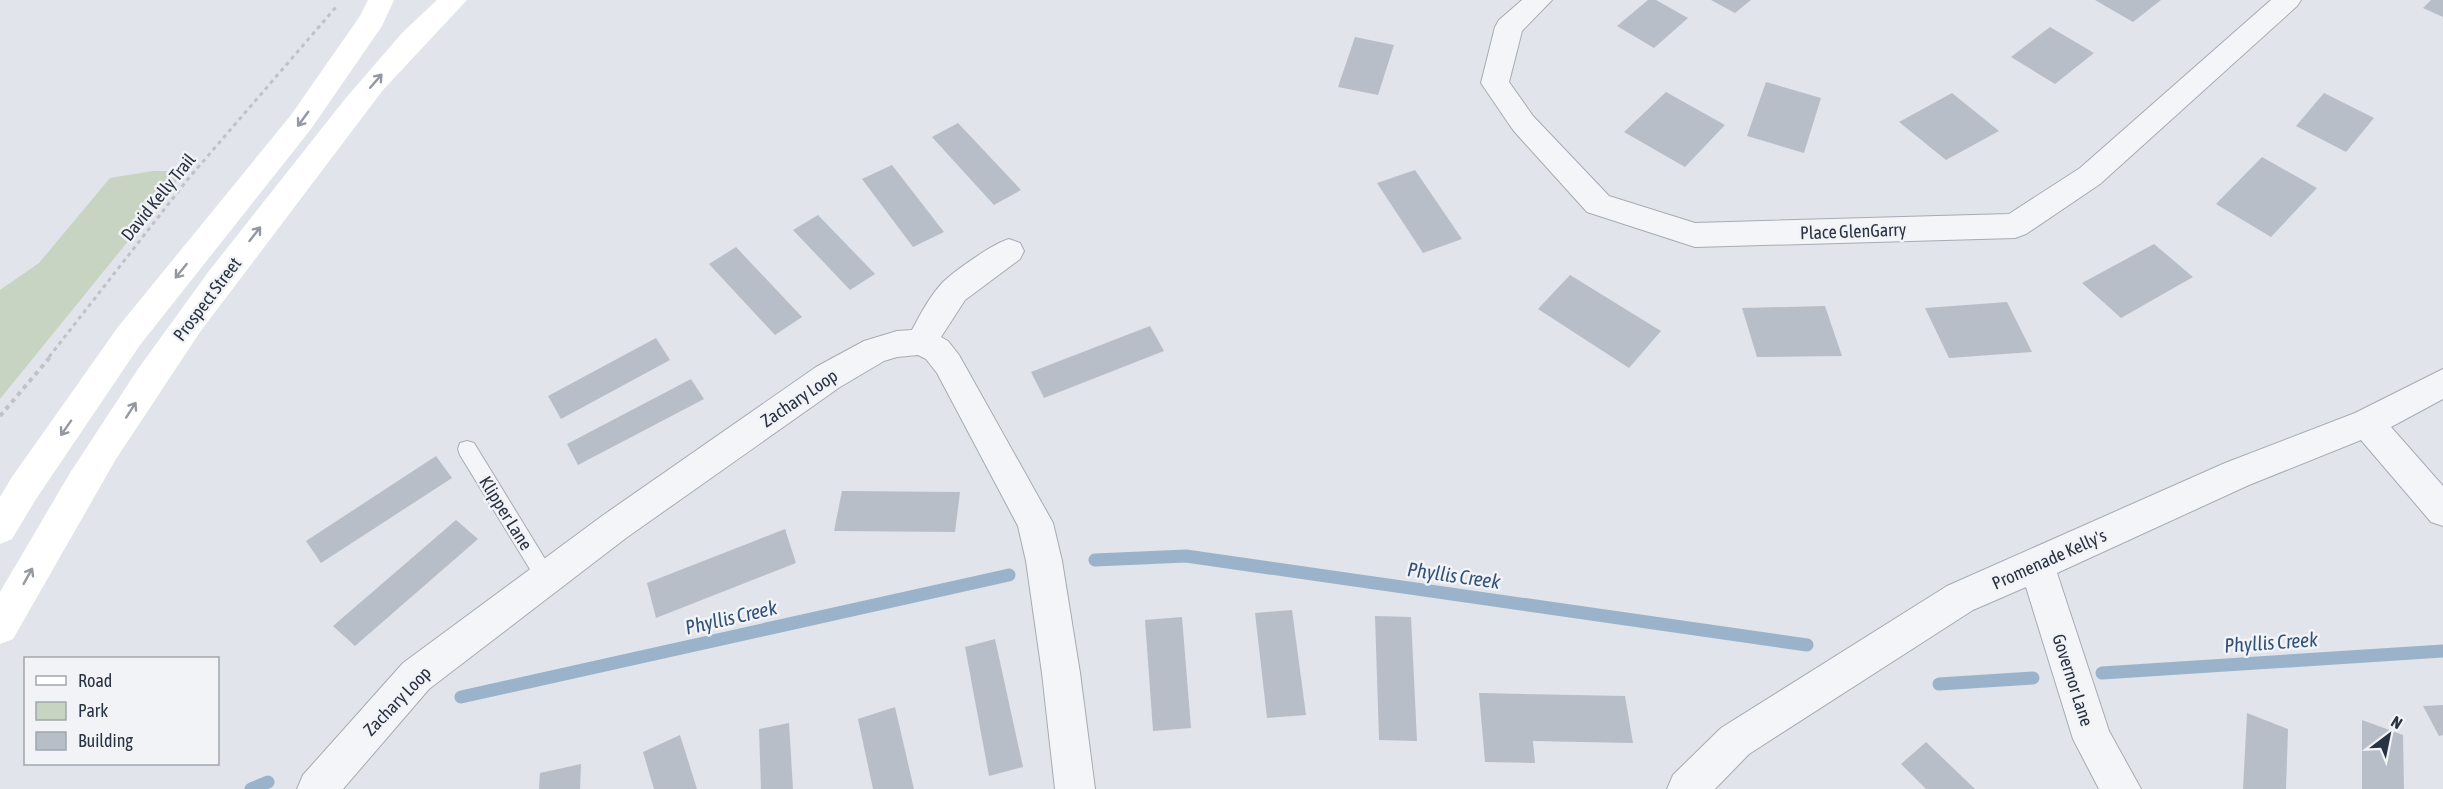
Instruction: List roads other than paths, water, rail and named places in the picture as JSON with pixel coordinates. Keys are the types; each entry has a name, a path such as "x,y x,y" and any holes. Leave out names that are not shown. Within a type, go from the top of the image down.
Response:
{"main road":[{"name":"Prospect Street","path":"0,528 24,488 129,336 301,122 372,19 381,0"},
{"name":"Prospect Street","path":"0,627 52,532 172,345 253,237 371,87 428,22 454,0"}],"street":[{"name":"Place GlenGarry","path":"1539,0 1509,27 1495,83 1523,123 1598,204 1695,235 2015,226 2090,177 2288,0"},
{"path":"1009,251 954,291 936,315 922,342 937,350 948,363 1035,523 1044,561 1061,673 1075,789"},
{"name":"Zachary Loop","path":"317,789 416,676 614,526 828,377 875,350 897,344 922,342"},
{"name":"Promenade Kelly's","path":"1687,789 1735,741 1960,598 2237,474 2367,423 2443,383"},
{"path":"2367,423 2443,511"},
{"name":"Governor Lane","path":"2037,565 2092,740 2121,789"}],"lane":[{"name":"Klipper Lane","path":"467,449 546,578"}],"waterway":[{"name":"Phyllis Creek","path":"1095,560 1186,556 1807,645"},
{"name":"Phyllis Creek","path":"461,697 1009,575"},
{"name":"Phyllis Creek","path":"2102,673 2443,651"},
{"name":"Phyllis Creek","path":"1939,684 2033,678"},
{"name":"Phyllis Creek","path":"251,789 268,782"}]}
